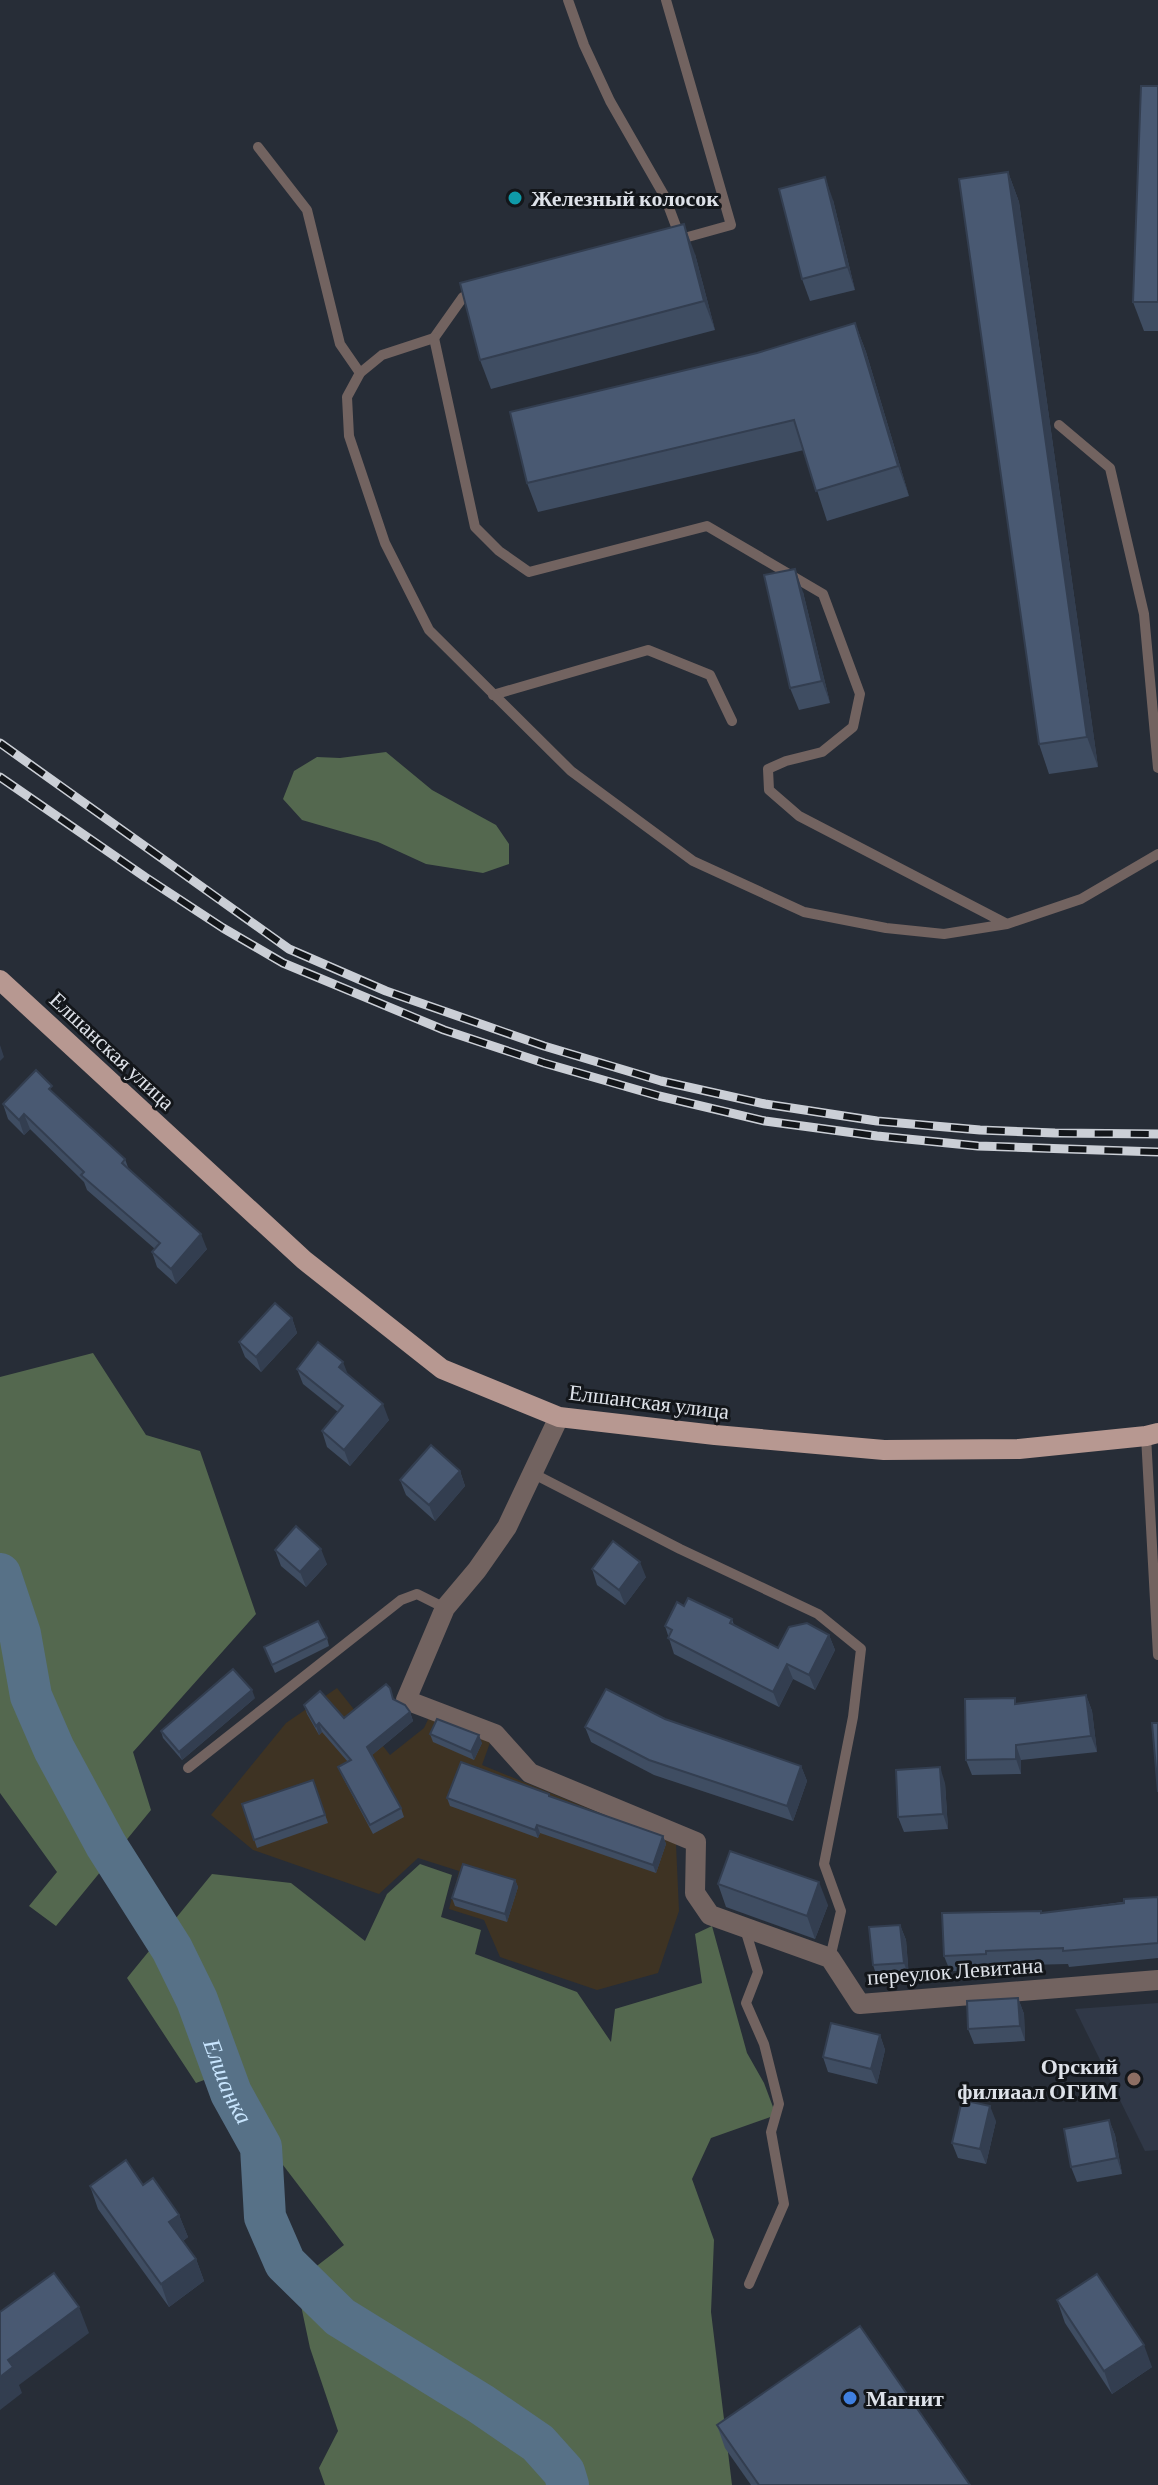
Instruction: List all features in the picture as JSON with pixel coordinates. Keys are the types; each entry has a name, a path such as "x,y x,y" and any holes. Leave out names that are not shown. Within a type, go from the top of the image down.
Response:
{"main road":[{"name":"Елшанская улица","path":"0,980 304,1260 429,1359 442,1369 559,1417 884,1450 1019,1449 1152,1435"}],"street":[{"path":"559,1417 507,1527 445,1608 406,1700 495,1734 530,1773 696,1842 695,1893 710,1915 830,1958"},
{"name":"переулок Левитана","path":"830,1958 860,2004 1158,1980"}],"lane":[{"path":"568,0 584,45 610,101 665,197 681,239"},
{"path":"666,0 731,225 666,243"},
{"path":"258,147 307,210 340,344 360,373"},
{"path":"492,289 463,297 434,338 382,355 360,373 347,397 349,436 385,543 429,630 571,771 693,861 804,912 886,928 944,934 1007,924 1081,899 1158,854"},
{"path":"434,338 475,527 499,551 529,572 707,526 823,594 860,694 853,727 822,752 768,769 769,790 799,816 1007,924"},
{"path":"1059,425 1110,468 1144,614 1158,768"},
{"path":"493,695 648,650 710,675 732,721"},
{"path":"1152,1435 1158,1655"},
{"path":"534,1474 680,1549 818,1614 861,1649 853,1717 824,1864 841,1911 830,1958"},
{"path":"188,1768 401,1600 417,1594 445,1608"},
{"path":"745,1928 758,1972 746,2003 764,2044 779,2104 771,2132 784,2204 749,2284"}],"shaded area":[{"path":"337,1688 390,1755 424,1728 432,1711 492,1737 482,1765 676,1844 679,1911 658,1973 597,1990 500,1957 484,1920 449,1909 459,1871 418,1858 379,1894 253,1850 211,1815 286,1723"},
{"name":"Орский филиаал ОГИМ","path":"1158,2003 1158,2150 1145,2151 1075,2009"}],"green space":[{"path":"386,752 432,790 496,825 509,844 509,864 483,873 426,864 378,842 302,820 283,799 294,771 317,757 340,758"},
{"path":"93,1353 146,1435 200,1451 256,1614 133,1752 151,1810 56,1926 29,1906 57,1872 0,1793 0,1377"},
{"path":"420,1864 452,1875 441,1917 481,1930 475,1954 577,1992 611,2042 615,2009 702,1983 695,1934 712,1926 747,2053 764,2083 776,2115 711,2138 692,2179 714,2240 711,2312 732,2485 325,2485 319,2468 338,2431 310,2348 296,2282 344,2245 215,2076 196,2083 127,1978 212,1874 291,1883 365,1941 387,1894"}],"building":[{"path":"1141,86 1158,86 1158,302 1133,302"},
{"path":"1008,172 1087,737 1039,744 959,179"},
{"path":"825,177 847,267 802,279 779,189"},
{"path":"684,224 704,301 480,360 460,283"},
{"path":"855,323 898,466 816,491 794,420 527,483 510,412 757,353"},
{"path":"795,569 822,681 790,688 764,575"},
{"path":"36,1070 52,1086 49,1089 125,1159 122,1163 201,1234 171,1269 152,1252 160,1243 81,1175 84,1172 24,1114 19,1120 3,1104"},
{"path":"275,1303 292,1318 256,1357 239,1342"},
{"path":"318,1342 343,1362 339,1367 383,1404 344,1450 322,1431 343,1406 297,1369"},
{"path":"431,1445 460,1471 429,1505 400,1480"},
{"path":"296,1526 321,1549 300,1572 275,1550"},
{"path":"613,1541 640,1562 619,1590 592,1569"},
{"path":"688,1598 732,1619 730,1623 778,1648 789,1627 807,1623 829,1635 809,1675 787,1664 773,1692 668,1638 672,1630 665,1626 677,1602 684,1606"},
{"path":"318,1621 327,1638 272,1665 264,1647"},
{"path":"233,1669 252,1690 179,1752 161,1731"},
{"path":"386,1684 393,1699 405,1705 410,1712 367,1747 401,1808 370,1825 338,1767 351,1760 319,1723 316,1726 304,1705 320,1691 344,1718"},
{"path":"606,1689 665,1719 801,1766 787,1806 649,1760 585,1727"},
{"path":"1086,1695 1091,1736 1016,1745 1016,1759 966,1760 965,1699 1015,1698 1015,1704"},
{"path":"437,1719 479,1735 471,1752 430,1734"},
{"path":"1152,1723 1158,1723 1158,1792"},
{"path":"461,1762 663,1836 653,1865 537,1825 535,1830 447,1798"},
{"path":"940,1767 943,1814 898,1817 896,1770"},
{"path":"313,1780 325,1815 254,1840 242,1804"},
{"path":"730,1851 819,1882 807,1916 718,1884"},
{"path":"463,1864 515,1880 505,1914 452,1898"},
{"path":"1158,1897 1158,1943 1063,1951 1063,1948 986,1951 986,1954 944,1956 942,1913 1041,1913 1124,1903 1124,1899"},
{"path":"900,1925 904,1963 873,1965 869,1927"},
{"path":"1018,1998 1020,2026 968,2029 967,2001"},
{"path":"831,2023 880,2035 871,2069 823,2057"},
{"path":"962,2100 990,2106 980,2149 952,2143"},
{"path":"1109,2120 1117,2158 1071,2167 1064,2129"},
{"path":"126,2160 143,2185 153,2178 179,2215 169,2222 196,2259 161,2284 90,2186"},
{"path":"54,2273 79,2307 8,2360 13,2367 0,2377 0,2312"},
{"path":"1097,2274 1144,2345 1104,2371 1057,2300"},
{"name":"Магнит","path":"860,2326 970,2485 759,2485 717,2425"}],"waterway":[{"name":"Елшанка","path":"0,1574 20,1634 31,1696 54,1749 106,1845 172,1949 197,2000 231,2093 261,2147 265,2217 285,2263 340,2317 538,2443 564,2472 568,2485"}],"railway":[{"path":"0,743 289,949 386,991 544,1046 661,1081 765,1104 877,1121 980,1130 1158,1134"},
{"path":"0,777 145,877 283,963 444,1030 544,1063 659,1096 765,1121 978,1146 1158,1152"}],"place":[{"name":"Железный колосок","path":"515,198"},
{"name":"Орский филиаал ОГИМ","path":"1134,2079"},
{"name":"Магнит","path":"850,2398"}]}
